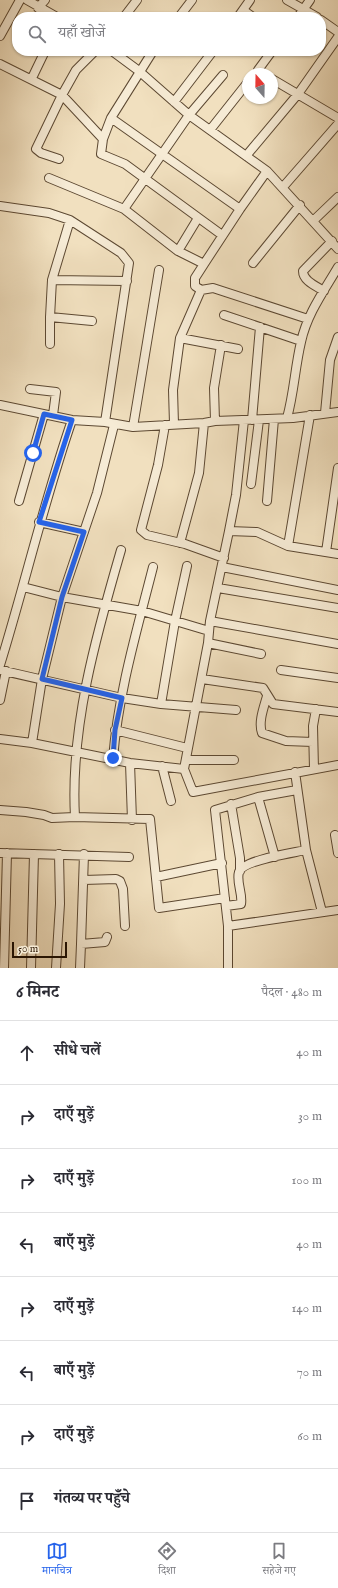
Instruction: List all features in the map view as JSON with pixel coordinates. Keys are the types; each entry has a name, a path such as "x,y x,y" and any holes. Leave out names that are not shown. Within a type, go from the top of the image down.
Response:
{"street":[{"path":"13,12 20,0"},
{"path":"26,0 46,12"},
{"path":"38,8 44,0"},
{"path":"128,12 137,0"},
{"path":"183,12 192,0"},
{"path":"241,12 250,0"},
{"path":"288,0 307,12"},
{"path":"303,10 310,0"},
{"path":"0,36 12,14"},
{"path":"326,24 338,32"},
{"path":"326,54 338,37"},
{"path":"32,78 43,56"},
{"path":"59,159 41,153 36,149 76,70 91,56"},
{"path":"119,56 139,71 189,115 267,171 314,220 338,249"},
{"path":"150,56 111,118 103,139 100,154 125,164 222,236"},
{"path":"174,102 209,56"},
{"path":"262,68 269,56"},
{"path":"246,156 298,94 325,56"},
{"path":"0,64 32,78 62,95 103,139"},
{"path":"124,210 189,115 223,75"},
{"path":"278,82 338,118"},
{"path":"210,130 242,90"},
{"path":"111,118 240,208"},
{"path":"282,187 338,124"},
{"path":"267,171 240,208 195,278 195,286 201,290 213,288 308,319"},
{"path":"49,178 124,210 178,252 204,264"},
{"path":"314,220 338,197"},
{"path":"0,206 49,213 70,220 121,253 129,263 117,332 105,422"},
{"path":"253,263 300,206"},
{"path":"178,252 198,218"},
{"path":"50,344 52,280 70,220"},
{"path":"324,291 306,280 303,275 303,271 332,242"},
{"path":"287,418 293,397 301,341 308,319 338,267"},
{"path":"133,427 159,270"},
{"path":"52,280 127,281"},
{"path":"174,424 173,390 180,338 201,290"},
{"path":"224,315 301,341"},
{"path":"50,317 92,321"},
{"path":"252,484 252,420 260,327"},
{"path":"325,413 330,360 338,337"},
{"path":"180,338 238,349"},
{"path":"215,421 214,388 221,346"},
{"path":"30,389 56,392 53,416"},
{"path":"0,405 72,420 105,422 114,425 133,427 215,421 274,419 338,412"},
{"path":"19,501 44,414"},
{"path":"288,546 310,415"},
{"path":"267,501 274,419"},
{"path":"0,700 2,669 39,522 72,420"},
{"path":"252,420 210,621 202,679 184,769 193,792 338,765"},
{"path":"180,543 198,473 204,423"},
{"path":"32,743 42,679 62,597 97,493 114,425"},
{"path":"165,425 158,465 142,530 143,533 180,543 223,562 338,590"},
{"path":"326,552 338,468"},
{"path":"39,522 84,532"},
{"path":"229,531 257,532 288,546 338,554"},
{"path":"75,817 73,784 85,689 105,605 121,550"},
{"path":"161,704 175,621 187,566"},
{"path":"113,758 115,730 142,611 154,567"},
{"path":"23,587 62,597 142,611 209,631"},
{"path":"218,588 338,608"},
{"path":"210,621 338,644"},
{"path":"208,643 261,654"},
{"path":"2,669 122,698 161,704 236,710"},
{"path":"281,670 338,678"},
{"path":"202,679 263,688 273,704 338,712"},
{"path":"267,696 261,720 262,733 286,741 313,742"},
{"path":"314,769 313,742 316,709"},
{"path":"115,730 188,748"},
{"path":"0,739 32,743 77,753 113,758 130,763 184,769"},
{"path":"187,760 234,760"},
{"path":"130,763 132,820"},
{"path":"162,766 171,802"},
{"path":"295,772 306,850 322,912"},
{"path":"228,968 228,926 215,810 231,804 297,790"},
{"path":"258,798 275,857"},
{"path":"0,810 26,812 52,818 75,817 132,820 150,819 159,908 225,902 241,904 240,858 231,804"},
{"path":"335,835 338,854"},
{"path":"240,870 243,866 252,862 306,850"},
{"path":"4,968 4,853 84,854 129,857"},
{"path":"31,968 34,854"},
{"path":"56,968 60,904 59,854"},
{"path":"80,968 84,854"},
{"path":"156,877 222,863"},
{"path":"84,880 116,879 120,881 124,889 125,926"},
{"path":"228,926 338,910"},
{"path":"81,944 105,942 107,937"}],"route":[{"path":"33,453 44,414 72,420 39,522 84,532 62,597 42,679 122,698 115,730 113,758"}]}
